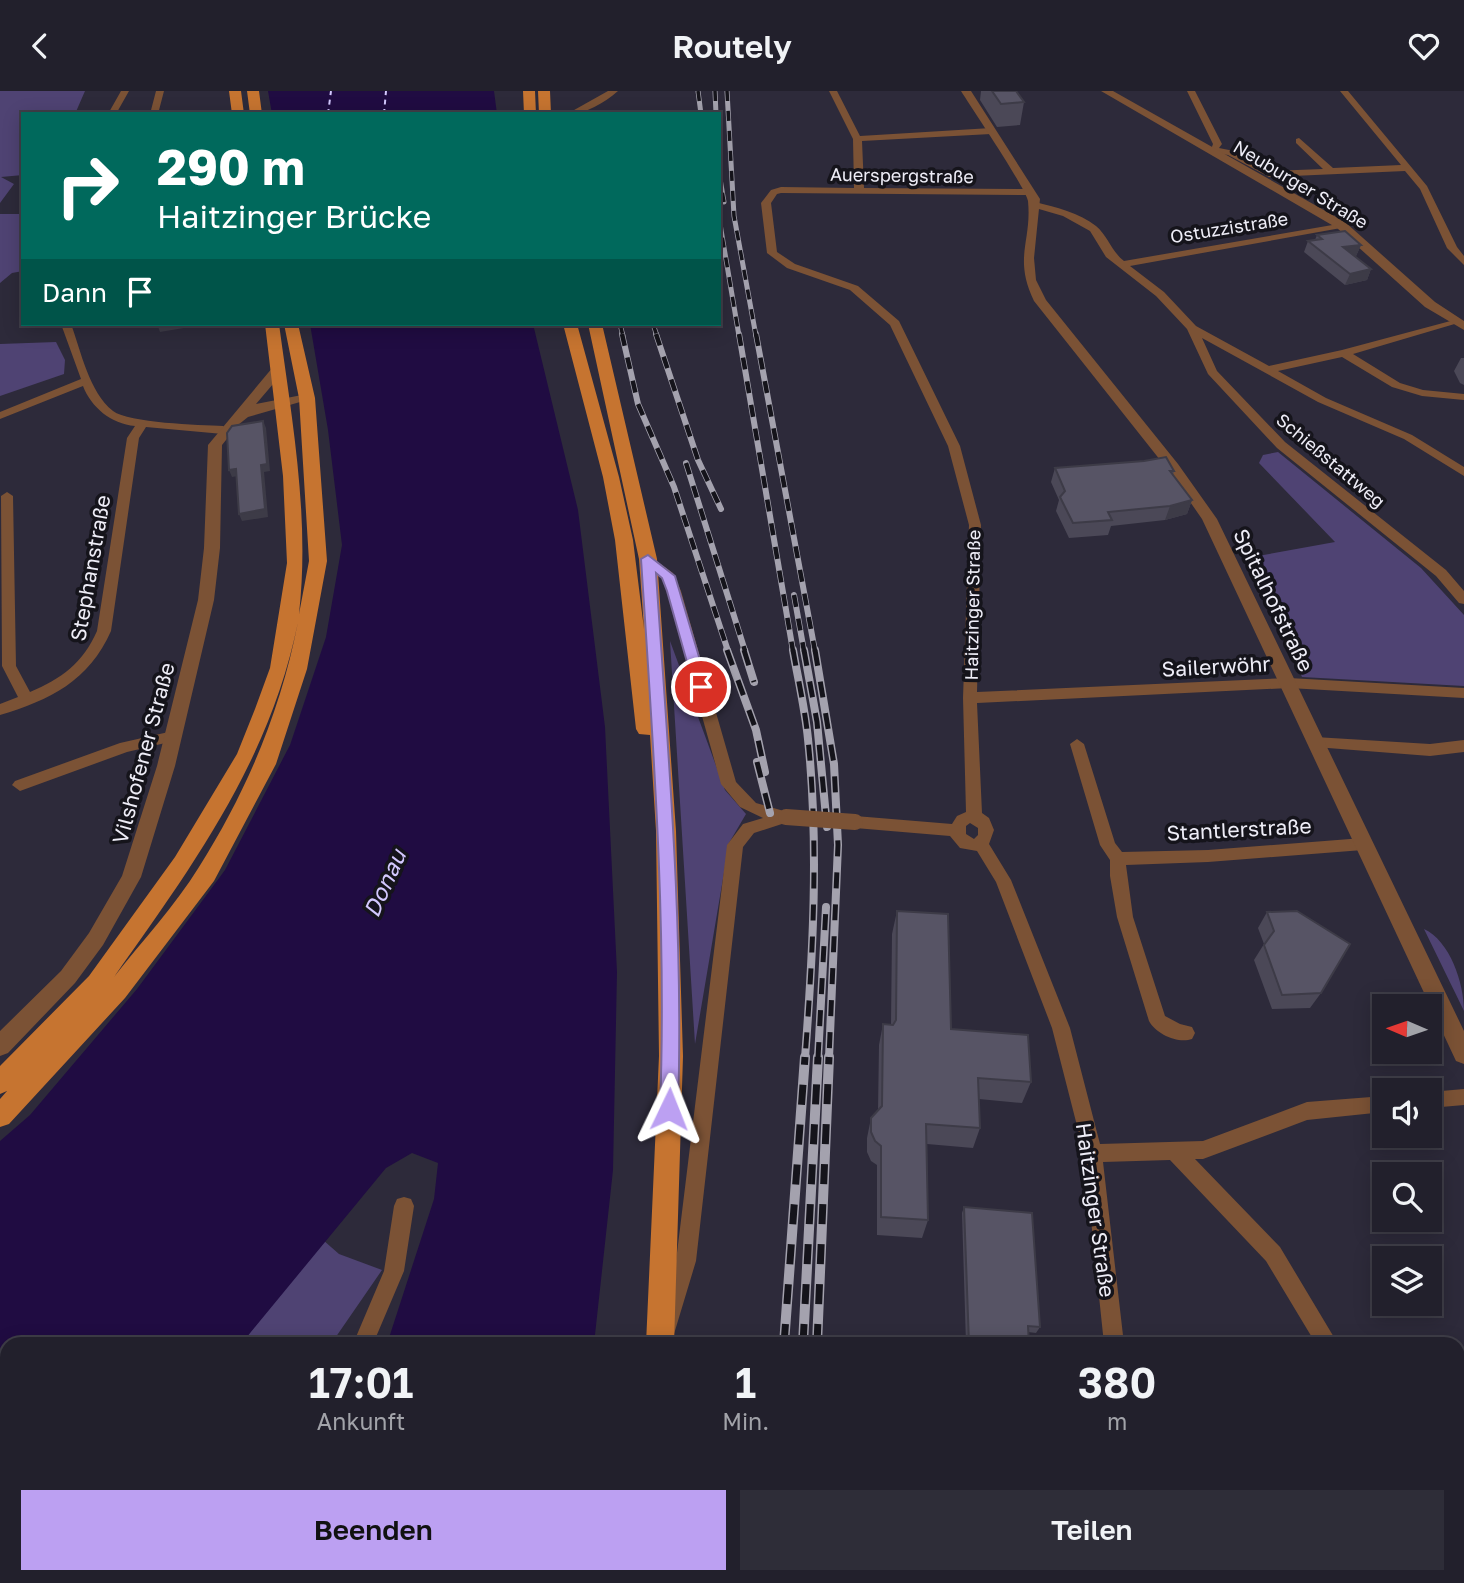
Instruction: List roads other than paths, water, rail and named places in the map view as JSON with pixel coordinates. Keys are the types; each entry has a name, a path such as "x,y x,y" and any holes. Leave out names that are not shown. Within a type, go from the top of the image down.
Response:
{"main road":[{"path":"235,91 238,112"},
{"path":"253,91 256,112"},
{"path":"529,91 530,112"},
{"path":"544,91 545,112"},
{"path":"0,1083 97,983 183,863 246,755 279,668 290,615 296,563 291,476 272,326"},
{"path":"0,1116 117,991 206,875 266,764 298,669 318,561 307,398 291,326"},
{"path":"571,326 611,477 624,540 648,741 666,831"},
{"path":"595,326 648,559 666,831 671,1056 660,1337"},
{"path":"624,540 648,559"}],"street":[{"path":"113,112 125,91"},
{"path":"155,112 160,91"},
{"path":"576,112 614,91"},
{"path":"832,91 857,139 859,190"},
{"path":"966,91 1033,198"},
{"name":"Neuburger Straße","path":"1105,91 1341,225 1373,250 1420,299 1459,324"},
{"path":"1191,91 1218,144 1213,151 1231,153 1269,174 1405,169"},
{"path":"1344,91 1405,169 1424,188 1452,248 1464,262"},
{"path":"857,139 990,131"},
{"path":"1299,141 1332,173"},
{"name":"Auerspergstraße","path":"774,192 859,190 1033,198"},
{"name":"Haitzinger Straße","path":"774,192 766,203 772,253 791,266 854,288 895,323 908,345 954,446 975,525 970,698 974,818"},
{"name":"Schießstattweg","path":"1033,198 1094,229 1110,255 1160,294 1192,328 1212,372 1281,445 1441,573 1464,600"},
{"name":"Spitalhofstraße","path":"1033,198 1028,258 1030,280 1040,301 1197,500 1218,537 1464,1054"},
{"name":"Ostuzzistraße","path":"1122,264 1341,225"},
{"path":"1267,370 1459,324"},
{"path":"67,326 87,380 98,403 108,414 126,422 223,430"},
{"path":"1192,328 1363,421 1408,437 1464,472"},
{"path":"1344,353 1396,385 1422,393 1464,397"},
{"path":"240,414 278,370"},
{"path":"0,416 87,380"},
{"name":"Vilshofener Straße","path":"0,1046 68,977 115,908 131,877 173,736 206,600 212,548 213,456 223,430 240,414 307,398"},
{"name":"Stephanstraße","path":"0,710 74,677 97,654 104,631 133,437 143,422"},
{"path":"7,496 9,666 26,699"},
{"path":"648,559 668,576 674,591 729,784 739,800 761,813 786,817 952,829 964,841 980,843 988,838 989,830 974,818 963,820 952,829"},
{"name":"Sailerwöhr","path":"970,698 1289,683 1464,693"},
{"path":"20,785 125,747 173,736"},
{"path":"1315,742 1430,750 1464,746"},
{"path":"1077,744 1108,845 1118,859 1116,871 1158,1021 1177,1032 1186,1033"},
{"path":"662,1337 686,1261 735,845 749,828 786,817"},
{"name":"Haitzinger Straße","path":"980,843 1003,880 1061,1028 1093,1153 1113,1337"},
{"name":"Stantlerstraße","path":"1118,859 1208,856 1363,844"},
{"path":"1442,1099 1464,1097"},
{"path":"1093,1153 1176,1153 1203,1150 1307,1111 1372,1105"},
{"path":"1176,1153 1273,1254 1324,1337"},
{"path":"366,1337 394,1271 404,1206"}],"water":[{"path":"268,91 494,91 497,112 272,112"},
{"name":"Donau","path":"310,326 533,326 578,510 605,727 617,972 613,1170 595,1337 389,1337 434,1199 438,1163 412,1153 386,1168 247,1337 0,1337 0,1141 30,1115 137,989 225,870 290,745 326,637 342,545 328,430"}],"railway":[{"path":"698,91 701,112"},
{"path":"715,91 716,112"},
{"path":"727,91 734,216 756,336"},
{"path":"721,185 724,202"},
{"path":"721,230 739,336"},
{"path":"620,326 623,336"},
{"path":"654,326 657,336"},
{"path":"622,334 638,404 674,487 728,651"},
{"path":"656,334 698,460 721,509"},
{"path":"739,334 793,651"},
{"path":"756,334 815,651"},
{"path":"686,463 745,651"},
{"path":"794,595 804,651"},
{"path":"727,650 756,730 765,772"},
{"path":"744,650 754,682"},
{"path":"793,650 807,728 813,819 812,939 805,1058"},
{"path":"804,650 817,722 827,827"},
{"path":"815,650 834,764 838,845 829,1058"},
{"path":"757,762 770,813"},
{"path":"818,1058 826,907"},
{"path":"785,1337 805,1057"},
{"path":"803,1337 818,1057"},
{"path":"817,1337 829,1057"}]}
